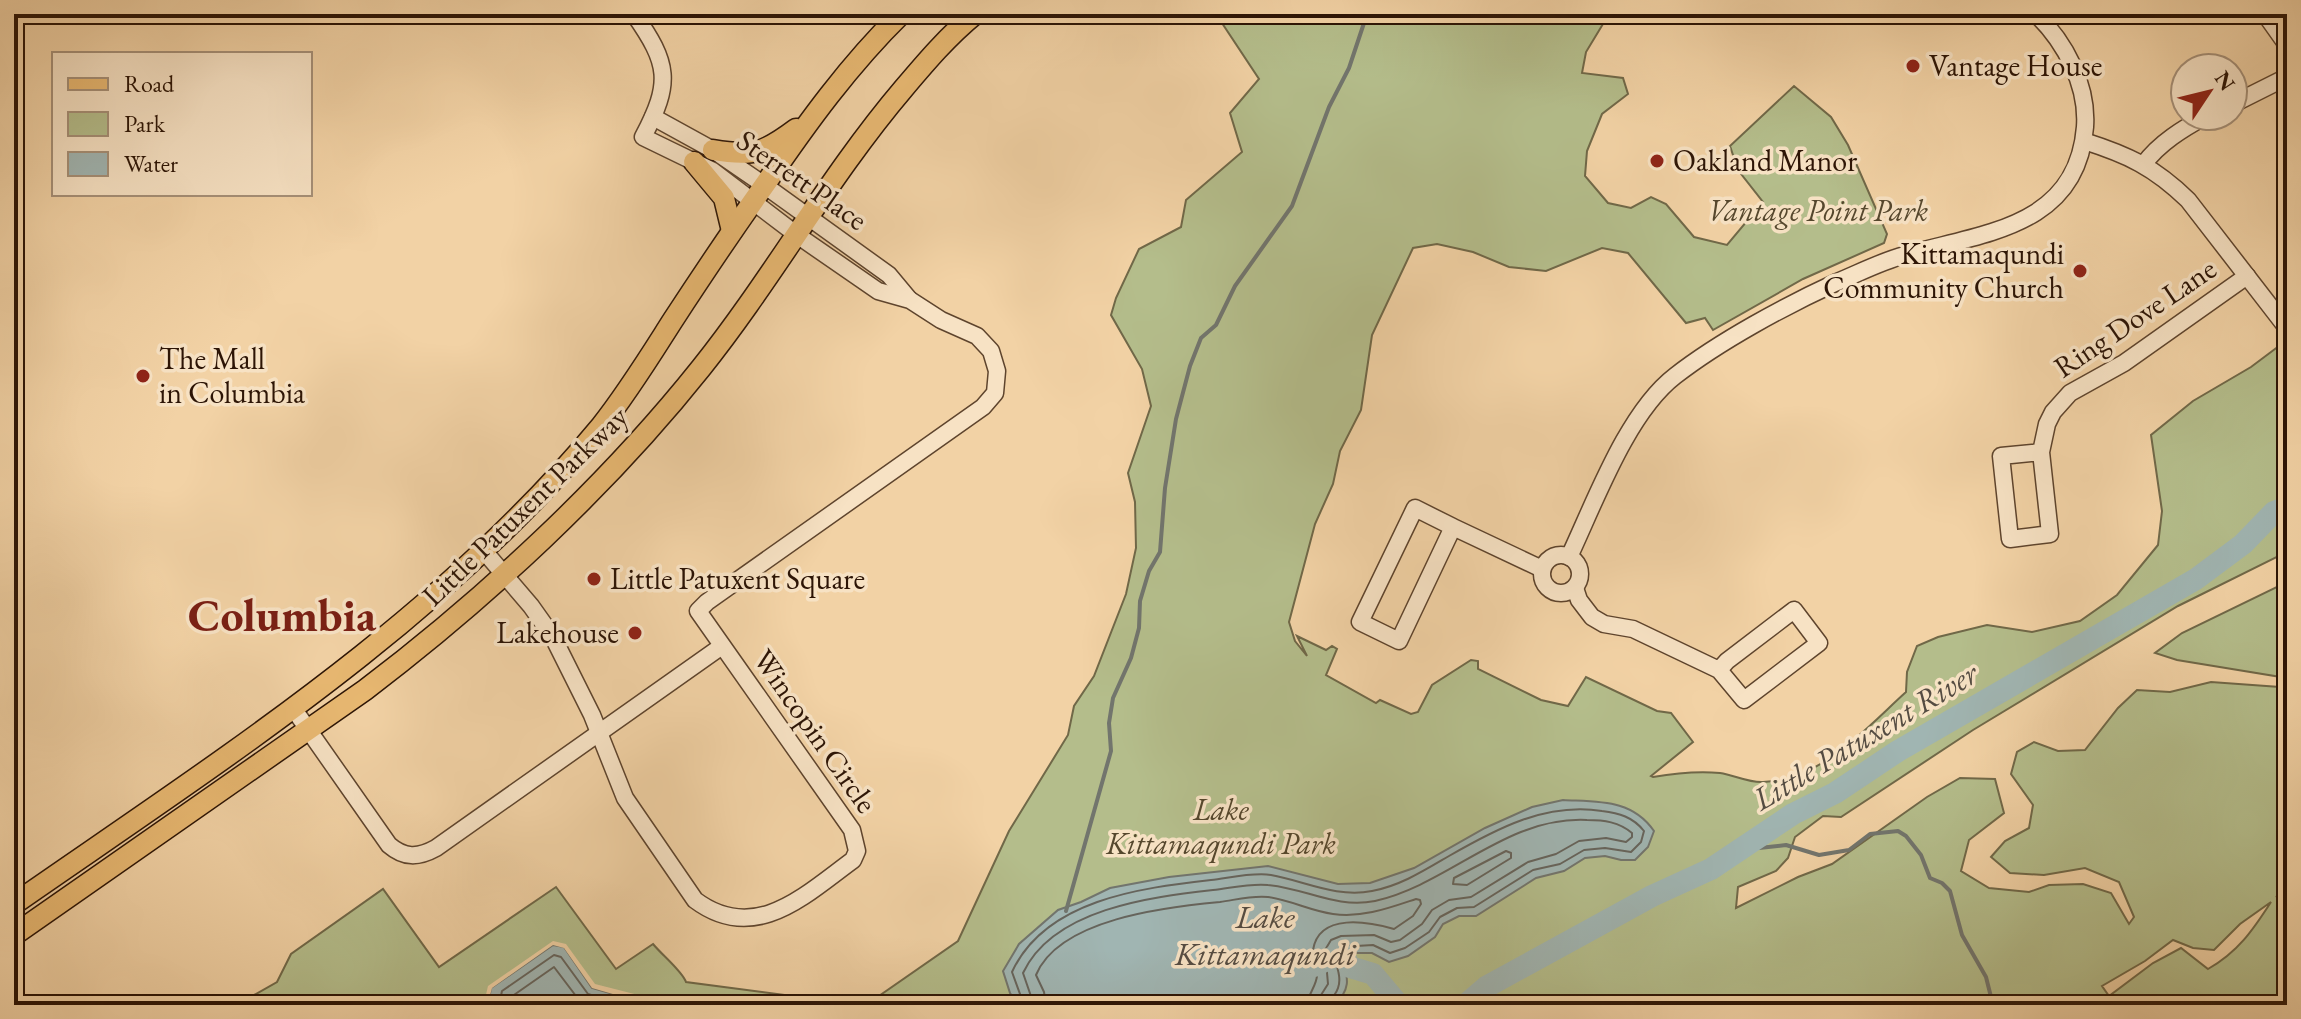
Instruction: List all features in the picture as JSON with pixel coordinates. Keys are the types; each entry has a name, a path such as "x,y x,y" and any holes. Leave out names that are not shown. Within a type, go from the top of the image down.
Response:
{"main road":[{"name":"Little Patuxent Parkway","path":"14,904 293,708 393,631 484,551 559,476 622,398 809,120 873,41 901,14"},
{"name":"Little Patuxent Parkway","path":"14,935 413,654 504,574 582,499 672,402 739,318 854,149 940,47 975,14"},
{"path":"713,150 757,154 809,120"},
{"path":"694,162 724,198 732,231"}],"street":[{"path":"634,14 651,39 662,66 663,80 653,117"},
{"path":"1569,557 1634,423 1656,392 1674,376 1771,317 1838,282 1900,256 2009,228 2026,220 2058,195 2078,161 2084,141 2085,100 2080,83 2058,41 2036,14"},
{"path":"2265,14 2287,45"},
{"path":"2249,96 2287,77"},
{"name":"Sterrett Place","path":"759,193 643,137 653,117 713,150 759,193 802,227 889,275 910,300 941,320 977,336 994,359 997,382"},
{"path":"2144,164 2151,154 2181,132"},
{"path":"2084,141 2144,164 2188,200 2287,328"},
{"name":"Ring Dove Lane","path":"2041,452 2001,456 2010,539 2050,534 2041,452 2047,424 2070,393 2124,363 2247,276"},
{"name":"Wincopin Circle","path":"484,551 544,622 625,798 695,900 712,911 738,919 763,916 796,902 853,860 857,851 855,839 852,830 698,611 983,407 995,393 997,382"},
{"path":"1453,527 1399,641 1360,622 1415,508 1542,569"},
{"path":"1542,569 1553,557 1569,557 1580,570 1575,588 1579,600 1592,617 1604,624 1633,629 1719,670 1744,700 1819,643 1794,610 1719,670"},
{"path":"1542,569 1545,586 1551,591 1559,594 1575,588"},
{"name":"Wincopin Circle","path":"293,708 389,845 399,854 426,854 722,646"}],"green space":[{"path":"1216,14 1609,14 1586,52 1582,73 1623,78 1628,94 1602,114 1587,151 1585,176 1608,203 1631,208 1651,197 1666,204 1694,237 1727,245 1763,202 1738,170 1730,146 1794,86 1831,117 1848,145 1887,234 1884,243 1803,279 1713,330 1705,318 1686,323 1628,253 1602,248 1546,271 1509,267 1473,252 1437,244 1413,248 1372,335 1361,410 1340,451 1333,484 1315,524 1289,622 1295,641 1307,656 1297,636 1326,650 1332,646 1337,649 1326,675 1376,703 1380,700 1411,714 1418,712 1432,685 1471,660 1478,661 1478,669 1541,700 1568,706 1586,677 1657,711 1671,713 1693,742 1653,777 1711,772 1763,782 1804,772 1841,750 1906,692 1907,672 1917,646 1938,637 1987,625 2032,632 2080,621 2117,595 2158,545 2162,511 2151,435 2193,401 2251,367 2287,340 2287,552 2178,606 1973,730 1841,817 1823,816 1795,837 1788,858 1776,871 1738,887 1736,908 1832,864 1927,797 1960,778 1995,779 2004,813 1969,840 1961,871 1989,888 2029,892 2049,885 2083,884 2111,893 2129,924 2134,917 2119,882 2085,868 2044,875 2010,873 1991,857 2005,841 2029,828 2033,805 2011,774 2017,752 2034,742 2058,751 2085,750 2118,708 2137,690 2170,692 2211,682 2280,687 2287,689 2287,888 2276,897 2287,894 2287,1005 866,1005 958,941 1009,831 1068,735 1074,706 1094,676 1126,594 1136,548 1135,502 1128,473 1151,406 1142,369 1111,315 1139,249 1181,227 1186,200 1242,152 1230,113 1259,79","holes":["2271,902 2236,948 2208,969 2181,948 2153,963 2109,996 2102,986 2173,940 2193,948 2214,950 2240,924"]},
{"path":"2287,582 2287,678 2177,660 2155,653 2182,633"},
{"path":"556,887 616,969 653,944 686,982 860,1005 252,1005 249,998 277,982 291,954 383,889 439,967"}],"water":[{"name":"Lake Kittamaqundi","path":"1563,800 1614,804 1636,813 1654,831 1648,847 1635,860 1605,856 1585,858 1564,871 1536,878 1476,916 1459,916 1443,924 1435,937 1408,956 1389,962 1372,953 1342,953 1346,987 1334,1005 1018,1005 1010,993 1003,971 1019,944 1058,910 1110,888 1169,877 1268,866 1338,884 1370,883 1414,868 1485,828 1532,807"},
{"path":"553,945 564,947 592,988 638,1001 692,1005 493,1005 489,999 491,988"}],"pier":[{"path":"553,941 566,944 595,984 650,998 648,1005 636,1005 637,1001 592,988 564,948 553,945 492,988 489,999 493,1005 488,1005 485,999 488,986"}],"waterway":[{"path":"1066,911 1111,751 1109,723 1113,698 1131,658 1139,628 1140,601 1149,571 1160,552 1165,488 1176,419 1190,366 1201,338 1216,325 1235,286 1292,206 1329,107 1349,68 1367,14"},
{"name":"Little Patuxent River","path":"1465,1005 1486,987 1652,896 1711,869 1793,814 1835,793 1898,751 2196,579 2243,544 2274,512 2287,507"},
{"path":"1751,843 1759,848 1786,845 1819,855 1849,850 1870,834 1898,831 1906,836 1921,855 1930,878 1950,891 1962,935 1986,977 1993,1005"},
{"path":"1314,966 1342,953 1350,967 1373,974 1399,1005"}],"place":[{"name":"Vantage House","path":"1913,66"},
{"name":"Oakland Manor","path":"1657,161"},
{"name":"Kittamaqundi Community Church","path":"2080,271"},
{"name":"The Mall in Columbia","path":"143,376"},
{"name":"Little Patuxent Square","path":"594,579"},
{"name":"Lakehouse","path":"635,633"}],"district":[{"name":"Columbia","path":"282,615"}],"park label":[{"name":"Vantage Point Park","path":"1818,211"},
{"name":"Lake Kittamaqundi Park","path":"1221,827"}]}
